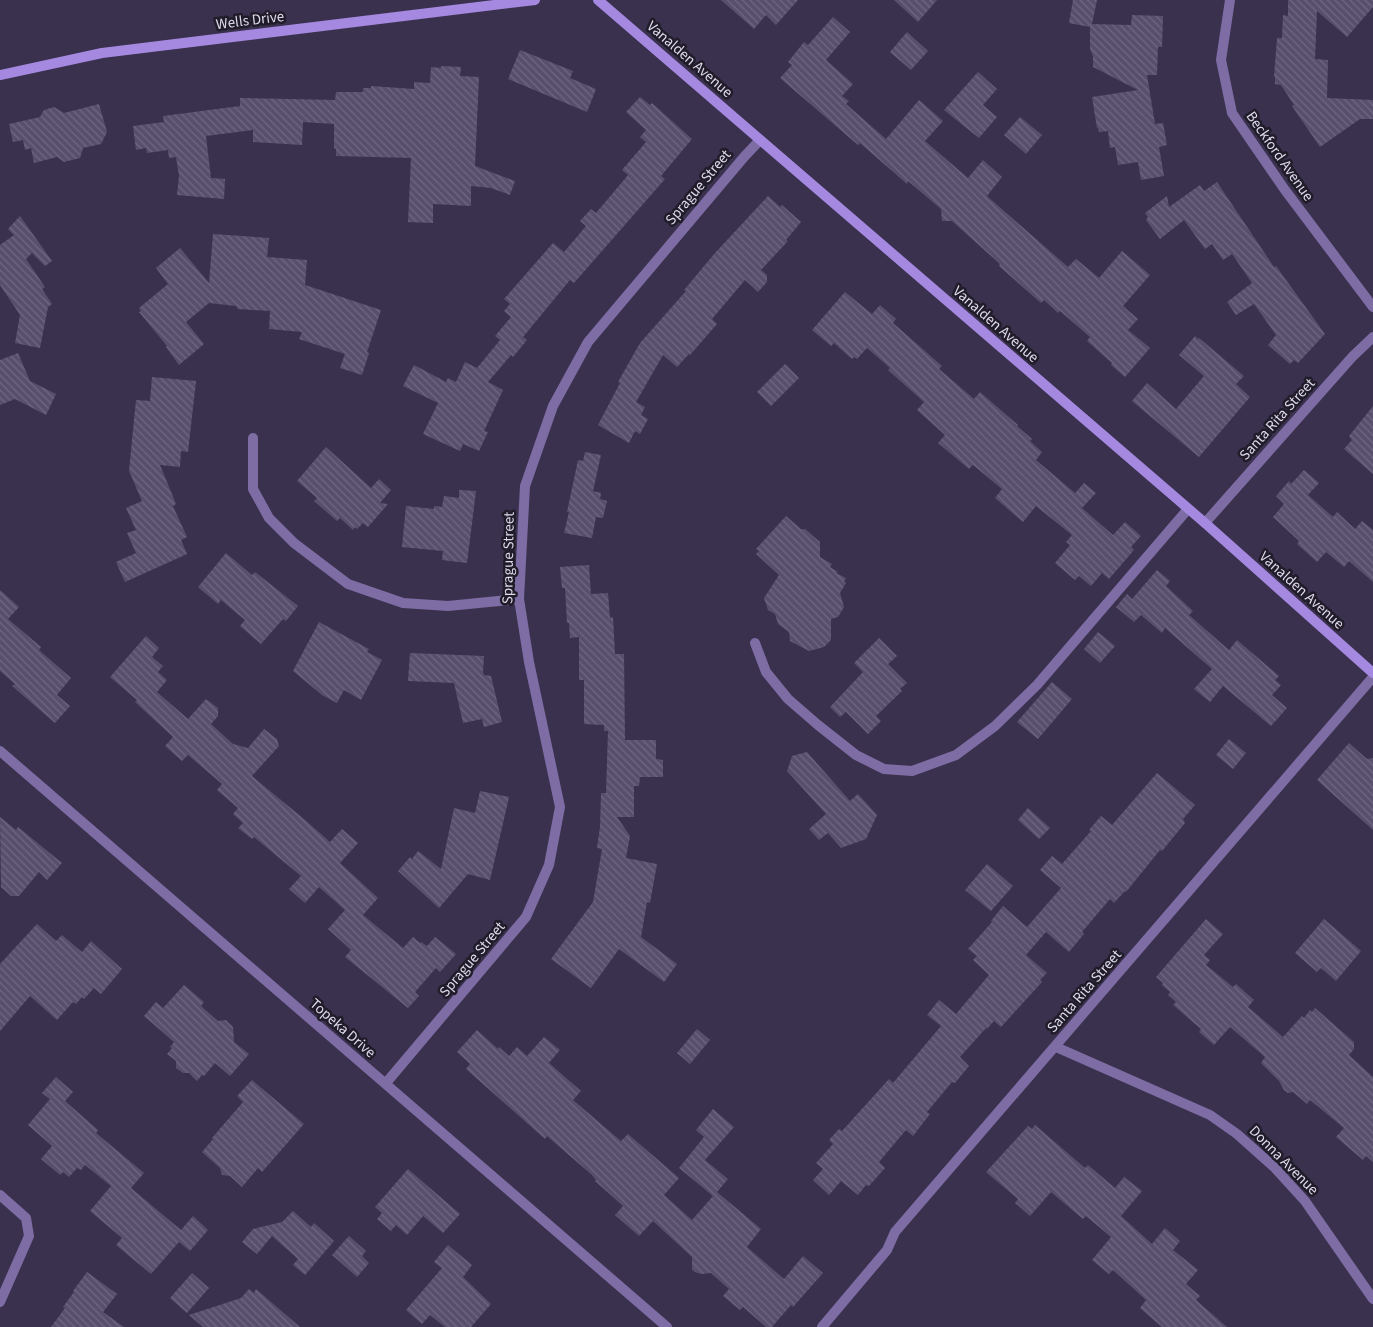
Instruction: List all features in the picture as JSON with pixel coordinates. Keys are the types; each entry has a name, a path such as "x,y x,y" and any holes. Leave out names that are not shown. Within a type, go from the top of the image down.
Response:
{"main road":[{"name":"Wells Drive","path":"0,75 102,53 535,0"},
{"name":"Vanalden Avenue","path":"598,0 1205,523 1373,673"}],"street":[{"name":"Beckford Avenue","path":"1230,0 1221,60 1232,113 1285,190 1373,307"},
{"name":"Sprague Street","path":"386,1084 526,917 549,865 560,807 529,662 519,599 525,486 553,406 588,342 760,140"},
{"name":"Santa Rita Street","path":"1205,523 1353,356 1373,337"},
{"path":"252,438 253,489 269,518 294,543 348,584 403,603 448,606 519,599"},
{"path":"755,643 766,672 788,699 818,725 856,755 877,766 884,769 912,772 956,755 995,726 1037,685 1188,509"},
{"name":"Santa Rita Street","path":"822,1327 887,1250 895,1232 1373,677"},
{"name":"Topeka Drive","path":"0,751 667,1327"},
{"name":"Donna Avenue","path":"1056,1047 1210,1115 1237,1134 1274,1167 1305,1200 1373,1299"},
{"path":"0,1195 26,1218 29,1236 0,1302"}],"building":[{"path":"721,0 798,0 776,25 766,15 754,29"},
{"path":"894,0 937,0 918,22"},
{"path":"1073,0 1097,0 1092,24 1131,25 1132,15 1163,16 1162,47 1158,47 1157,75 1147,75 1155,124 1163,123 1167,145 1159,147 1164,176 1141,180 1138,162 1118,165 1115,147 1110,148 1108,131 1099,132 1092,97 1138,90 1093,67 1093,56 1090,49 1090,27 1069,23"},
{"path":"1288,0 1373,0 1373,7 1347,37 1317,11 1315,59 1328,60 1327,98 1373,100 1373,119 1360,119 1320,147 1292,106 1294,105 1281,85 1275,84 1277,38 1282,38 1283,15 1288,16"},
{"path":"833,17 850,32 826,60 853,84 842,96 849,101 846,104 886,139 919,100 943,121 925,141 968,178 983,160 1002,177 987,196 1068,267 1076,259 1099,278 1122,251 1150,275 1123,306 1138,319 1128,330 1150,348 1125,377 1087,341 1090,337 1060,311 1058,313 1044,300 1041,303 952,221 942,221 941,209 908,181 907,184 860,143 858,145 780,78 792,65 788,62 804,42 808,45"},
{"path":"907,32 928,51 911,70 890,52"},
{"path":"520,50 573,71 570,78 596,89 587,112 508,79"},
{"path":"441,66 461,67 460,76 479,77 475,166 515,181 510,195 491,188 471,186 471,206 433,204 433,223 408,222 411,158 336,156 334,124 303,122 302,145 253,142 253,130 206,136 211,178 225,179 224,199 177,195 179,176 176,157 169,158 168,150 147,153 146,148 136,150 133,126 164,122 163,116 240,106 240,98 335,100 336,92 363,92 363,88 371,88 371,86 414,89 414,82 430,83 431,67 441,68"},
{"path":"978,72 997,89 983,105 997,117 979,138 944,110"},
{"path":"640,97 650,105 652,103 692,139 661,176 665,179 574,283 570,280 523,337 527,340 513,357 511,355 488,382 503,390 484,431 488,432 479,451 463,444 460,451 423,434 438,403 403,386 414,365 446,382 448,378 456,382 465,362 477,368 500,340 495,336 511,317 504,311 510,304 504,299 553,243 564,252 586,226 580,221 591,209 596,213 628,175 622,170 646,142 640,137 646,130 626,112"},
{"path":"99,104 107,132 101,144 83,148 80,158 64,162 57,157 34,163 31,148 25,150 23,140 13,142 9,124 40,117 44,110 54,107 64,113"},
{"path":"1020,117 1042,135 1026,154 1004,135"},
{"path":"1217,182 1274,267 1276,266 1325,334 1298,363 1294,360 1290,364 1268,345 1276,335 1254,304 1236,315 1227,302 1252,283 1232,254 1223,260 1212,244 1205,249 1184,220 1160,239 1146,220 1148,217 1145,213 1167,196 1169,207 1200,185 1204,191"},
{"path":"768,196 780,207 782,205 801,222 786,240 788,241 761,270 767,275 767,282 758,292 745,280 712,319 717,324 677,367 663,355 636,402 645,407 641,415 648,419 640,434 635,431 629,443 598,425 620,383 618,382 640,343 686,291 684,290 715,253"},
{"path":"20,216 52,261 45,266 32,253 26,259 45,287 42,289 52,304 48,307 40,348 15,343 20,315 0,285 0,245 14,235 8,229"},
{"path":"213,234 269,238 267,257 307,260 305,285 381,310 367,352 369,353 362,375 340,368 345,354 299,339 302,332 269,329 270,311 238,309 236,306 209,303 186,322 204,344 179,365 167,346 139,312 141,311 139,308 168,284 156,268 180,248 209,283"},
{"path":"845,292 872,314 880,305 896,319 893,323 942,366 939,369 974,399 980,392 1018,425 1032,439 1030,441 1042,452 1036,460 1075,493 1084,483 1096,493 1082,508 1113,535 1125,522 1141,536 1131,547 1134,550 1109,579 1102,573 1091,586 1079,576 1075,580 1055,563 1070,545 1066,542 1072,535 1036,506 1023,522 995,498 1002,489 973,465 969,469 938,443 945,435 917,410 924,402 888,370 890,368 867,348 857,359 854,357 852,359 834,343 831,346 812,330"},
{"path":"1195,336 1244,376 1236,384 1250,397 1199,457 1132,401 1147,383 1176,409 1204,376 1179,355"},
{"path":"18,353 30,381 56,394 46,415 15,399 0,405 0,360"},
{"path":"785,364 799,378 771,406 757,392"},
{"path":"152,377 196,381 188,452 181,451 180,467 160,465 176,504 173,506 187,537 181,540 187,554 125,582 116,562 136,553 127,533 136,530 126,508 142,501 129,471 136,400 150,401"},
{"path":"1373,406 1373,474 1344,449 1352,440 1349,436"},
{"path":"326,447 371,488 379,479 391,490 380,503 388,504 368,527 363,523 353,530 340,518 337,521 314,501 317,498 297,481"},
{"path":"585,452 601,455 593,491 601,493 600,499 607,501 603,518 596,517 592,538 564,533 578,460 583,461"},
{"path":"1304,470 1319,483 1308,495 1333,517 1337,512 1355,529 1362,521 1373,530 1373,582 1349,561 1344,567 1326,552 1317,562 1297,544 1299,541 1273,517 1284,504 1276,496 1289,481 1291,484"},
{"path":"459,490 476,491 467,563 442,560 443,551 402,547 406,506 434,509 434,506 442,507 444,496 459,498"},
{"path":"786,516 820,542 820,557 832,564 830,567 838,572 836,573 846,578 844,582 846,583 840,593 844,607 838,617 831,619 831,640 824,647 809,651 790,641 789,632 778,624 775,614 768,610 764,598 779,575 756,554 759,551 756,549"},
{"path":"226,553 252,575 255,572 298,606 286,621 283,619 261,644 240,626 245,620 221,600 218,604 198,587"},
{"path":"589,565 591,594 608,593 610,618 613,617 615,654 624,654 625,740 656,740 656,759 663,760 663,777 640,777 639,786 634,786 634,817 617,817 630,836 626,858 657,864 650,903 647,902 641,937 677,964 664,982 619,949 591,988 551,959 593,902 602,849 597,848 601,793 606,793 608,731 604,731 604,725 584,724 584,680 579,680 579,637 570,638 565,588 562,588 560,567"},
{"path":"1157,570 1170,581 1166,586 1193,611 1189,615 1229,650 1237,640 1279,676 1275,680 1281,685 1272,695 1287,708 1271,726 1223,686 1210,702 1194,689 1212,669 1165,628 1162,633 1141,615 1134,622 1116,607 1127,594 1132,599"},
{"path":"0,590 19,607 8,619 41,647 39,650 71,678 57,695 70,706 55,723 12,686 15,684 0,671"},
{"path":"319,622 369,649 367,652 382,660 361,700 344,690 337,703 322,695 293,671"},
{"path":"1098,632 1115,646 1100,663 1084,649"},
{"path":"146,636 159,648 152,657 163,666 158,672 167,680 157,692 188,719 206,699 218,708 218,716 211,724 233,744 248,748 264,729 277,739 279,746 252,776 330,842 342,829 358,843 340,863 378,898 363,915 403,948 413,937 427,946 435,937 456,954 440,972 436,968 415,992 419,996 408,1008 345,957 351,950 328,929 345,910 319,887 305,903 289,889 301,876 254,837 252,839 238,828 243,823 233,814 238,808 217,790 222,784 188,755 182,761 165,746 173,737 135,702 137,700 110,677"},
{"path":"879,638 897,656 888,664 907,683 900,689 902,691 876,716 881,721 868,734 846,712 840,717 830,707 863,672 854,663"},
{"path":"410,653 484,656 483,672 484,675 491,676 502,722 484,727 482,719 463,723 454,683 408,681"},
{"path":"1052,682 1072,699 1038,739 1017,722"},
{"path":"1229,739 1246,753 1233,769 1216,755"},
{"path":"1349,743 1367,759 1373,758 1373,830 1317,780"},
{"path":"807,752 850,801 858,794 877,815 866,839 841,848 828,833 819,840 809,829 826,814 787,771 792,756"},
{"path":"1157,773 1195,805 1183,819 1185,823 1126,892 1114,903 1110,899 1082,932 1084,934 1069,952 1046,932 1026,955 1047,973 1040,980 1042,982 1001,1027 994,1021 960,1057 969,1066 955,1083 952,1082 927,1112 930,1114 913,1136 906,1130 879,1162 885,1168 869,1186 866,1185 858,1195 841,1181 829,1195 813,1180 823,1169 816,1163 833,1144 829,1140 839,1129 842,1131 889,1079 893,1083 941,1026 927,1015 939,1000 956,1014 989,975 973,960 977,956 968,949 992,922 1003,906 1027,927 1061,888 1040,870 1052,856 1062,864 1091,831 1089,830 1101,816 1112,825"},
{"path":"480,791 509,797 490,880 468,874 439,908 398,871 418,851 441,869 454,808 475,813"},
{"path":"1028,808 1050,828 1039,839 1018,820"},
{"path":"0,817 16,830 18,827 62,863 47,880 39,872 19,896 11,896 1,887"},
{"path":"987,864 1013,886 991,911 965,890"},
{"path":"1206,919 1223,934 1204,955 1210,960 1206,965 1233,987 1236,984 1254,1000 1248,1007 1283,1037 1302,1016 1304,1018 1310,1010 1312,1012 1315,1008 1354,1042 1354,1049 1349,1055 1373,1077 1373,1162 1366,1156 1363,1160 1336,1137 1344,1128 1310,1100 1307,1104 1293,1092 1288,1093 1284,1090 1279,1081 1261,1063 1265,1057 1230,1027 1214,1045 1199,1032 1201,1029 1173,1005 1176,1002 1168,995 1170,992 1156,977"},
{"path":"1324,919 1361,951 1336,981 1321,968 1317,972 1295,953"},
{"path":"37,924 56,941 62,935 82,952 91,941 122,969 101,994 94,988 84,999 82,997 76,1004 73,1002 57,1020 30,996 0,1031 0,964"},
{"path":"184,985 204,1002 201,1006 218,1021 226,1020 233,1027 234,1042 249,1054 230,1076 215,1063 197,1081 189,1073 183,1073 176,1068 176,1061 167,1054 174,1042 144,1016 156,1002 163,1008"},
{"path":"697,1029 710,1040 690,1064 677,1053"},
{"path":"477,1030 498,1049 499,1047 509,1056 517,1047 527,1056 544,1037 560,1050 549,1063 581,1091 573,1100 621,1141 628,1134 679,1178 664,1195 692,1220 713,1196 679,1168 704,1137 696,1130 713,1109 734,1127 705,1160 728,1179 717,1192 761,1229 747,1247 784,1279 803,1256 823,1273 793,1307 791,1305 772,1327 766,1327 743,1307 740,1310 723,1296 729,1289 711,1273 701,1274 695,1272 692,1269 692,1257 653,1221 639,1236 615,1215 623,1206 595,1181 592,1175 547,1136 545,1139 466,1069 470,1064 457,1052"},
{"path":"56,1077 73,1092 65,1101 98,1130 96,1133 144,1173 131,1188 181,1230 193,1216 208,1230 190,1251 179,1242 151,1274 116,1245 122,1238 90,1211 111,1186 85,1165 81,1170 77,1168 69,1177 63,1172 60,1175 41,1159 52,1146 28,1125 50,1099 42,1093"},
{"path":"252,1080 304,1124 262,1172 258,1168 242,1187 230,1176 222,1175 220,1168 202,1152 243,1102 237,1096"},
{"path":"1035,1125 1085,1168 1088,1165 1115,1188 1124,1177 1142,1191 1121,1216 1152,1244 1165,1228 1180,1241 1173,1250 1198,1270 1186,1284 1200,1296 1196,1300 1227,1327 1162,1327 1140,1308 1146,1300 1113,1270 1109,1274 1092,1260 1111,1237 1086,1216 1083,1219 1051,1192 1030,1216 1015,1203 1018,1199 986,1172 1028,1126 1032,1129"},
{"path":"408,1169 460,1214 443,1233 423,1216 407,1235 396,1225 391,1231 377,1219 382,1213 375,1207"},
{"path":"293,1211 311,1227 314,1223 334,1241 305,1275 293,1265 298,1259 272,1236 257,1254 242,1242 253,1229 282,1222"},
{"path":"349,1236 366,1251 362,1256 369,1263 357,1277 332,1255"},
{"path":"448,1245 472,1265 463,1277 491,1304 471,1327 445,1327 430,1315 422,1324 406,1310 442,1268 434,1262"},
{"path":"87,1272 117,1294 103,1312 124,1327 51,1327"},
{"path":"192,1273 209,1288 187,1313 170,1298"},
{"path":"249,1289 254,1293 256,1289 300,1327 203,1327 189,1315 241,1298"}]}
